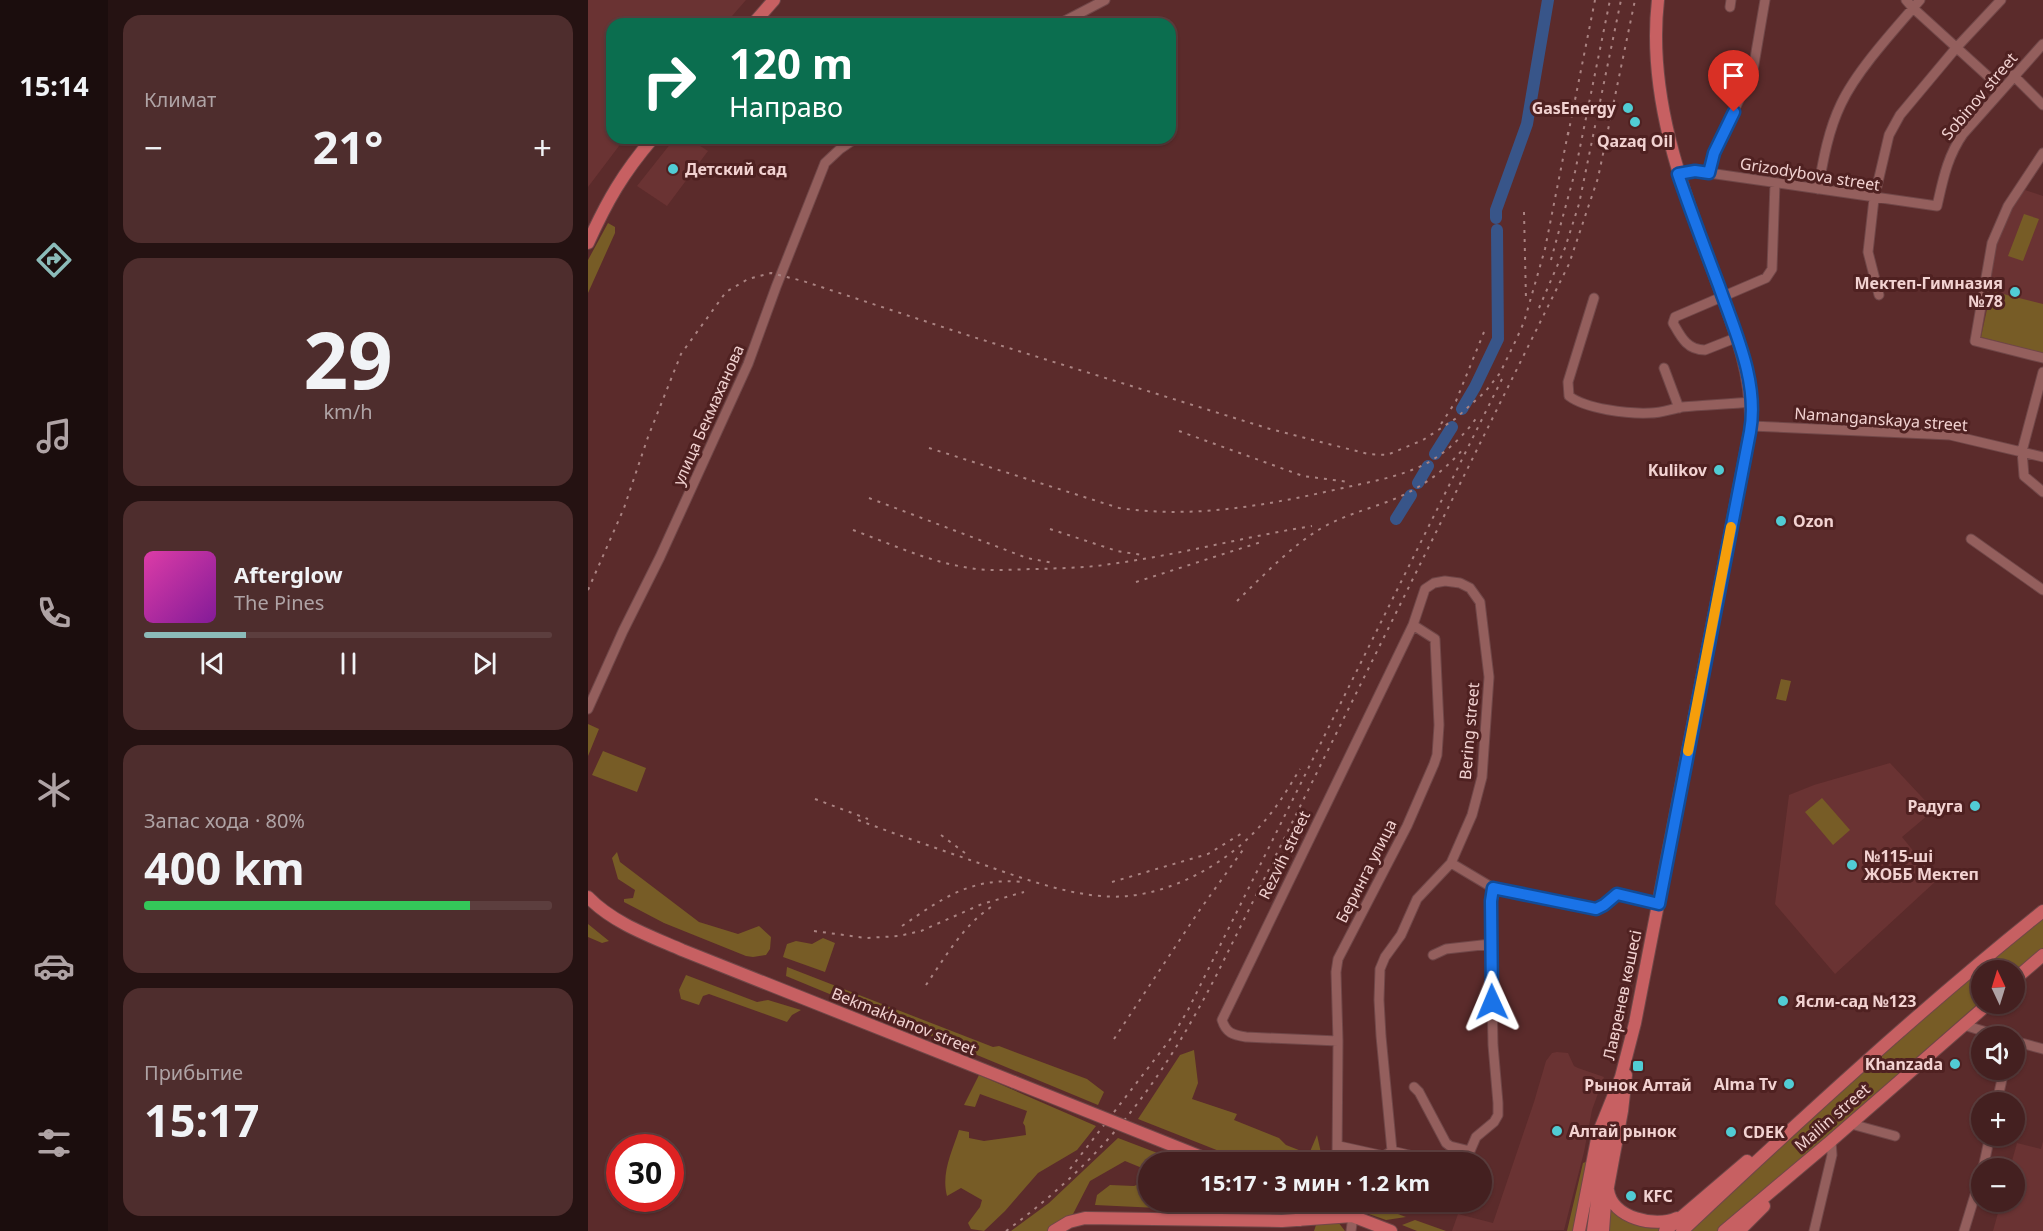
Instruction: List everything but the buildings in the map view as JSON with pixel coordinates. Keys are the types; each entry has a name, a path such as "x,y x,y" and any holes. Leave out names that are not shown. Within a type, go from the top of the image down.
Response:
{"main road":[{"path":"758,18 774,0"},
{"name":"Лавренев көшесі","path":"1621,1077 1659,904 1751,426 1752,402 1738,337 1678,174 1660,98 1657,56 1658,0"},
{"path":"588,243 615,188 648,144"},
{"name":"Bekmakhanov street","path":"588,897 631,927 682,950 1189,1152"},
{"name":"Mailin street","path":"1682,1231 1789,1130 1977,964 2043,911"},
{"path":"2025,971 2043,955"},
{"name":"Mailin street","path":"1724,1231 1977,1014"},
{"path":"1603,1231 1622,1111 1628,1050"},
{"path":"1578,1229 1598,1134 1621,1077"},
{"path":"1593,1231 1600,1179 1621,1077"},
{"path":"1665,1231 1739,1166 1789,1130"},
{"path":"1739,1231 1811,1158"},
{"path":"1608,1188 1609,1197 1615,1205 1635,1218 1663,1222 1684,1215"},
{"path":"1300,1220 1310,1212"},
{"path":"1346,1212 1391,1231"},
{"path":"1054,1231 1077,1220 1095,1218 1300,1220 1353,1216"}],"street":[{"path":"1070,18 1105,0"},
{"path":"1709,173 1714,153 1753,70 1765,0"},
{"path":"1906,0 1912,8 2002,88"},
{"path":"1818,189 1824,154 1840,106 1851,85 1920,0"},
{"path":"1879,295 1868,252 1874,199 1889,135 1900,115 1956,48 2001,0"},
{"name":"Sobinov street","path":"1937,206 1945,167 1953,148 2013,75 2043,44"},
{"path":"2013,75 2043,105"},
{"name":"улица Бекмаханова","path":"588,709 748,364 825,162 848,144"},
{"path":"2043,153 2007,206 1992,243 1975,341 2043,358"},
{"name":"Grizodybova street","path":"1678,174 1695,171 1874,199 1937,206"},
{"path":"1738,337 1700,350 1686,344 1673,323 1675,316 1766,278 1772,269 1774,183"},
{"path":"1594,298 1568,382 1569,396 1582,403 1621,411 1647,413 1752,402"},
{"path":"1664,368 1679,408"},
{"path":"2043,372 2022,451 2024,476 2043,492"},
{"name":"Namanganskaya street","path":"1751,426 1950,435 2043,457"},
{"path":"1971,539 2043,590"},
{"name":"Bering street","path":"1392,1151 1381,1036 1380,969 1385,957 1401,935 1417,899 1451,863 1472,815 1482,777 1489,677 1480,602 1470,588 1460,583 1445,581 1434,583 1425,589"},
{"name":"Rezvih street","path":"1338,1041 1246,1037 1231,1034 1225,1029 1222,1020 1413,625 1425,589"},
{"name":"Беринга улица","path":"1338,1152 1336,972 1338,959 1407,826 1437,755 1439,725 1436,639 1413,625"},
{"path":"1451,863 1493,888 1596,909 1617,894 1659,904"},
{"path":"1414,1087 1419,1092 1446,1143 1450,1146 1470,1151 1476,1137 1494,1122 1498,1115 1493,1045 1491,901 1493,888"},
{"path":"1433,956 1446,949 1491,944"},
{"path":"1964,1025 1971,1027"},
{"path":"2025,1044 2043,1049"},
{"path":"1851,1124 1895,1136"},
{"path":"1814,1231 1832,1155 1831,1141"},
{"path":"1339,1146 1384,1156 1392,1151 1396,1152"},
{"path":"1964,1231 1971,1207"},
{"path":"1351,1231 1353,1216"}],"shaded area":[{"path":"588,0 746,0 730,18 606,18 606,144 620,144 588,187"},
{"name":"Детский сад","path":"670,144 697,144 708,151 667,206 637,186"},
{"name":"Мектеп-Гимназия №78","path":"2025,190 2043,196 2043,354 1980,339 1995,245 2010,207"},
{"path":"2024,214 2039,219 2023,261 2008,256"},
{"path":"608,223 615,227 615,233 588,293 588,260"},
{"path":"1991,291 2043,304 2043,353 1981,337"},
{"path":"1781,679 1791,681 1786,701 1776,699"},
{"path":"588,724 599,729 588,756"},
{"path":"603,751 646,768 637,792 592,775"},
{"name":"№115-ші ЖОББ Мектеп","path":"1890,763 1934,810 1902,837 1937,880 1835,974 1775,904 1789,795 1814,785"},
{"path":"1822,798 1850,830 1833,845 1805,812"},
{"path":"617,852 620,862 699,922 738,934 759,926 771,937 770,949 766,955 746,956 664,923 624,902 624,899 633,898 635,890 618,879 612,858"},
{"path":"2043,917 2043,948 2025,963 2025,960 1989,960 2021,932"},
{"path":"588,924 609,941 602,943 588,937"},
{"path":"823,938 835,943 825,972 783,957 787,944 796,941 812,944"},
{"path":"787,967 993,1047 999,1046 1087,1079 1104,1092 1098,1105 786,976"},
{"path":"686,975 757,1002 768,1000 801,1010 792,1015 787,1022 709,994 703,996 699,1005 681,999 679,990"},
{"path":"1971,976 1971,1010 1719,1231 1690,1231 1831,1100"},
{"path":"1194,1050 1198,1083 1192,1099 1237,1114 1234,1120 1279,1138 1286,1145 1304,1152 1222,1152 1138,1119 1180,1055"},
{"name":"Алтай рынок","path":"1552,1053 1568,1053 1574,1066 1604,1077 1592,1110 1564,1230 1452,1231 1458,1214 1493,1223 1546,1061"},
{"path":"979,1075 1096,1126 1077,1150 1038,1173 984,1231 971,1229 968,1223 980,1207 982,1200 961,1188 947,1196 946,1171 959,1130 969,1132 969,1138 984,1141 1026,1135 1023,1123 1027,1111 980,1094 975,1107 964,1105"},
{"path":"1317,1135 1321,1152 1310,1152"},
{"path":"1118,1138 1155,1152 1138,1152 1138,1166 1125,1161 1090,1181 1073,1214 1049,1231 1011,1231 1049,1203"},
{"path":"2043,1141 2043,1231 1993,1231 1998,1212 2025,1212 2025,1158 2013,1158 2016,1146 2025,1145 2041,1149"},
{"path":"1588,1161 1576,1225 1573,1231 1567,1231 1583,1163"},
{"path":"1138,1184 1138,1207 1095,1205 1097,1195 1110,1185"},
{"path":"1608,1203 1668,1224 1660,1231 1606,1231"},
{"path":"1250,1212 1301,1213 1252,1213"},
{"path":"1363,1212 1393,1212 1406,1217 1386,1220"},
{"path":"1415,1220 1446,1231 1417,1231 1402,1225"},
{"path":"1317,1222 1338,1222 1345,1231 1314,1231"}],"waterway":[{"path":"1496,218 1496,210 1527,124 1548,0"},
{"path":"1462,409 1498,339 1497,230"},
{"path":"1435,454 1452,427"},
{"path":"1418,483 1428,466"},
{"path":"1396,519 1411,495"}],"railway":[{"path":"1568,135 1595,0"},
{"path":"1551,260 1575,172 1610,0"},
{"path":"1539,308 1565,248 1579,204 1621,0"},
{"path":"1006,1231 1073,1175 1128,1116 1174,1050 1217,974 1569,264 1598,178 1635,0"},
{"path":"588,590 624,508 648,437 681,354 726,292 748,279 771,273 803,281 970,336 1270,429 1368,454 1387,455 1423,440 1455,419 1485,392 1500,373 1516,340 1524,322 1545,249 1569,128"},
{"path":"1524,212 1526,300"},
{"path":"1441,424 1456,401 1484,332"},
{"path":"1070,1169 1172,1037 1188,1010 1502,379"},
{"path":"929,448 1119,508 1176,512 1204,511 1287,500 1401,474 1424,465 1440,455 1458,440 1477,417"},
{"path":"1179,431 1303,476 1349,482"},
{"path":"1237,601 1277,563 1320,529 1417,488 1437,474 1463,449"},
{"path":"869,498 1027,558 1053,563"},
{"path":"853,530 940,562 995,570 1102,565 1161,556 1312,526"},
{"path":"1050,529 1117,551 1142,555"},
{"path":"1136,582 1261,542"},
{"path":"858,820 1048,886 1089,895 1128,896 1148,893 1186,880 1223,859 1254,833 1267,818 1300,769"},
{"path":"815,799 868,819"},
{"path":"1112,882 1208,854 1244,832"},
{"path":"941,835 965,853"},
{"path":"1114,1039 1199,911 1245,847"},
{"path":"902,926 945,898 973,886 1005,881 1023,882"},
{"path":"814,931 866,938 899,936 921,931 982,904 1024,892"},
{"path":"926,985 966,930 985,911 996,904"}],"slow traffic":[{"path":"1688,751 1731,527"}],"place":[{"name":"GasEnergy","path":"1628,108"},
{"name":"Qazaq Oil","path":"1635,122"},
{"name":"Детский сад","path":"673,169"},
{"name":"Мектеп-Гимназия №78","path":"2015,292"},
{"name":"Kulikov","path":"1719,470"},
{"name":"Ozon","path":"1781,521"},
{"name":"Радуга","path":"1975,806"},
{"name":"№115-ші ЖОББ Мектеп","path":"1852,865"},
{"name":"Ясли-сад №123","path":"1783,1001"},
{"name":"Khanzada","path":"1955,1064"},
{"name":"Рынoк Алтай","path":"1638,1066"},
{"name":"Alma Tv","path":"1789,1084"},
{"name":"Алтай рынок","path":"1557,1131"},
{"name":"CDEK","path":"1731,1132"},
{"name":"KFC","path":"1631,1196"}],"route":[{"path":"1492,1002 1491,901 1493,888 1596,909 1617,894 1659,904 1750,432 1752,402 1738,337 1678,174 1695,171 1709,173 1714,153 1734,112"}]}
